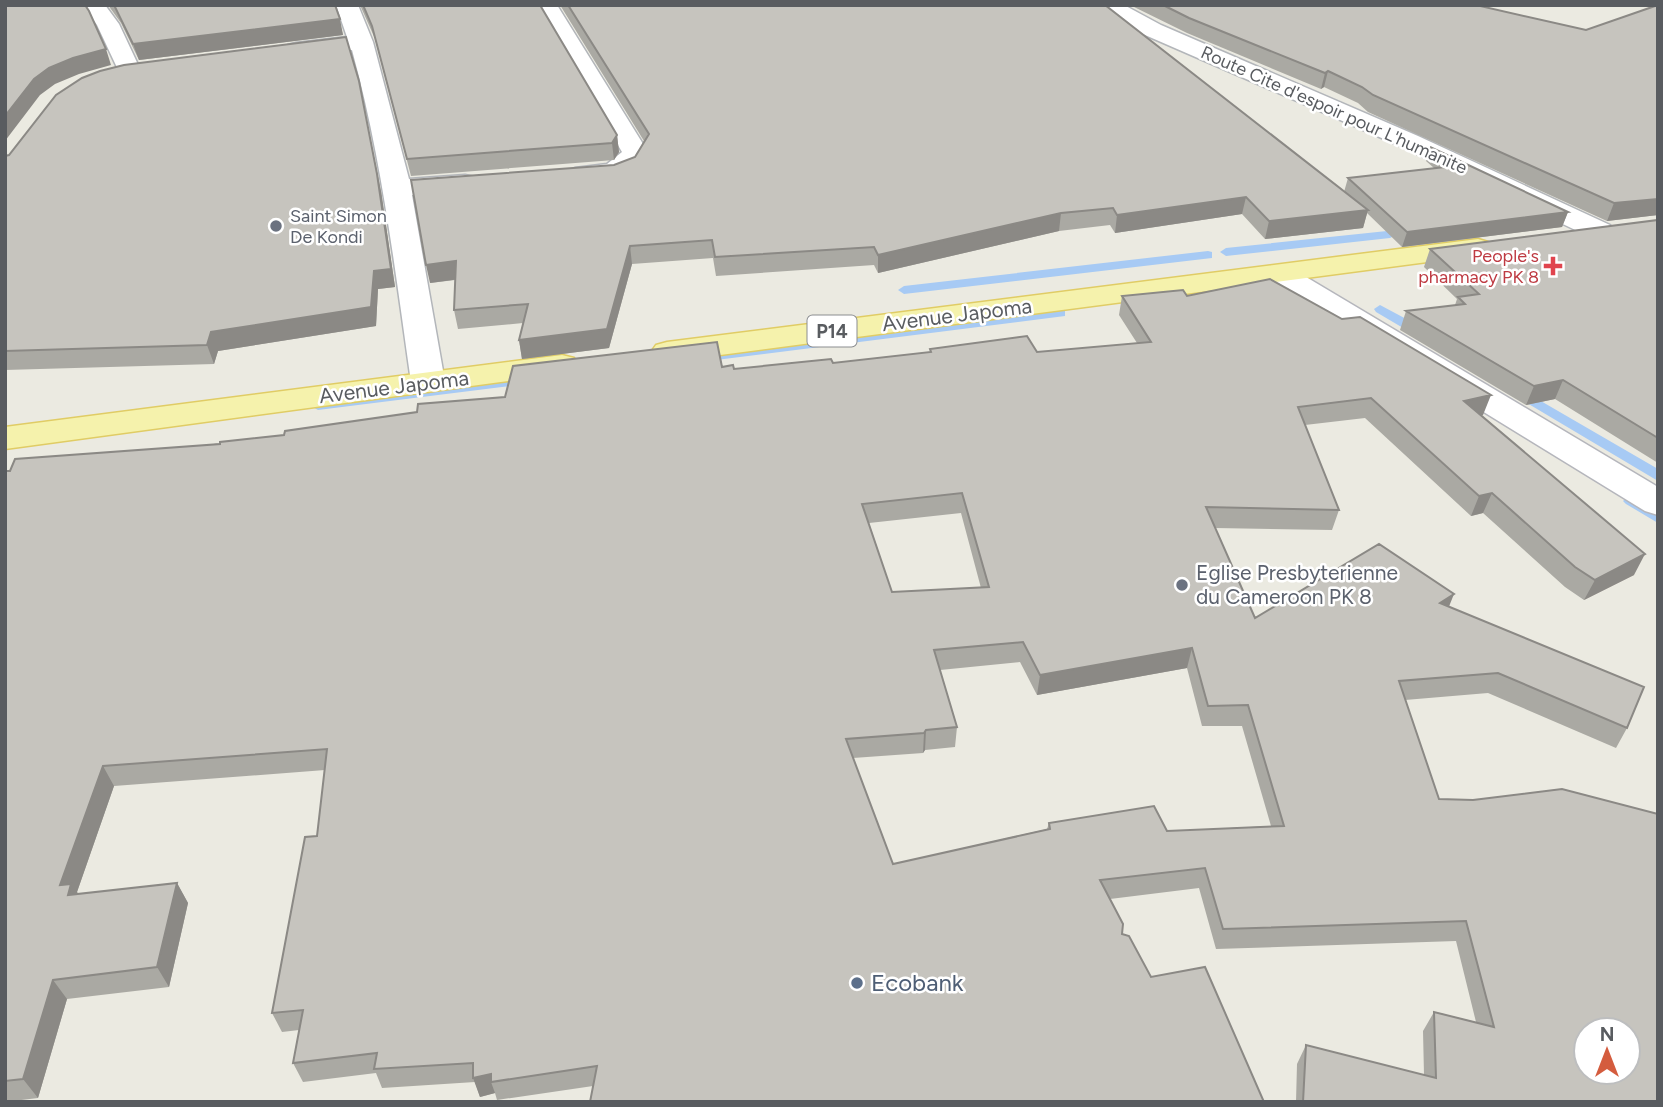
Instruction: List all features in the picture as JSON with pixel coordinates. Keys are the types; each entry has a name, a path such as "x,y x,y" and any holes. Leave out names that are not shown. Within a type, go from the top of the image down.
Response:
{"main road":[{"path":"1546,238 1634,227"},
{"name":"Avenue Japoma","path":"634,356 1506,244"},
{"name":"Avenue Japoma","path":"5,438 593,362"}],"street":[{"path":"94,5 139,69 102,78"},
{"path":"347,5 362,42 389,146 428,383"},
{"path":"546,5 635,152 626,167 616,172 562,176"},
{"name":"Route Cite d'espoir pour L'humanite","path":"1108,5 1153,30 1398,136 1600,231"},
{"path":"268,54 362,42"},
{"path":"396,188 493,181"},
{"path":"1280,274 1658,503"}],"building":[{"path":"5,5 85,5 106,49 49,68 34,79 5,116"},
{"path":"114,5 335,5 340,19 133,44"},
{"path":"363,5 540,5 617,135 612,143 407,159 372,26"},
{"path":"568,5 1105,5 1368,210 1269,221 1246,197 1117,215 1113,208 1061,213 878,255 874,247 715,257 712,240 630,246 607,329 519,340 528,304 454,310 456,261 426,265 411,180 614,165 635,157 649,134"},
{"path":"1163,5 1481,5 1586,30 1658,5 1658,199 1614,203 1373,95 1328,71 1325,73"},
{"path":"346,37 359,81 377,174 391,269 374,271 371,307 211,332 207,345 5,351 5,156 9,155 56,95 82,78 124,65"},
{"path":"1430,147 1568,212 1407,232 1348,178 1454,166"},
{"path":"1658,220 1658,438 1563,380 1534,386 1406,311 1465,304 1458,297 1479,294 1430,249"},
{"path":"1270,279 1342,319 1360,317 1491,395 1464,401 1645,554 1595,580 1575,567 1492,493 1479,496 1371,398 1298,407 1339,510 1206,507 1255,618 1379,544 1454,594 1440,603 1644,687 1627,728 1498,673 1399,681 1439,799 1473,800 1562,789 1658,814 1658,1102 1303,1102 1306,1045 1436,1078 1434,1012 1494,1027 1466,921 1223,929 1205,868 1100,880 1123,924 1122,934 1129,936 1151,977 1205,967 1264,1102 590,1102 597,1066 491,1082 491,1074 473,1078 473,1063 374,1069 377,1053 293,1063 303,1010 272,1013 305,837 317,836 327,749 103,766 60,885 71,884 68,895 177,883 157,967 53,980 23,1079 5,1081 5,471 10,471 15,459 220,444 284,435 285,431 417,412 418,404 505,397 513,366 717,342 722,367 733,365 734,369 831,359 833,363 931,352 930,349 1027,336 1037,352 1151,342 1122,296 1183,290 1187,296","holes":["962,493 989,587 892,592 862,504","1023,642 1040,675 1192,648 1208,706 1248,705 1284,826 1167,831 1154,806 1049,823 1050,829 893,864 846,739 924,733 926,730 957,727 934,650"]}],"waterway":[{"path":"1226,252 1390,234 1406,226"},
{"path":"904,290 1208,255"},
{"path":"1380,309 1420,332"},
{"path":"700,358 1060,313"},
{"path":"318,406 529,380"},
{"path":"1520,393 1658,476"},
{"path":"1631,501 1658,518"}],"place":[{"name":"Saint Simon De Kondi","path":"276,226"},
{"name":"People's pharmacy PK 8","path":"1553,266"},
{"name":"Eglise Presbyterienne du Cameroon PK 8","path":"1182,585"},
{"name":"Ecobank","path":"857,983"}]}
